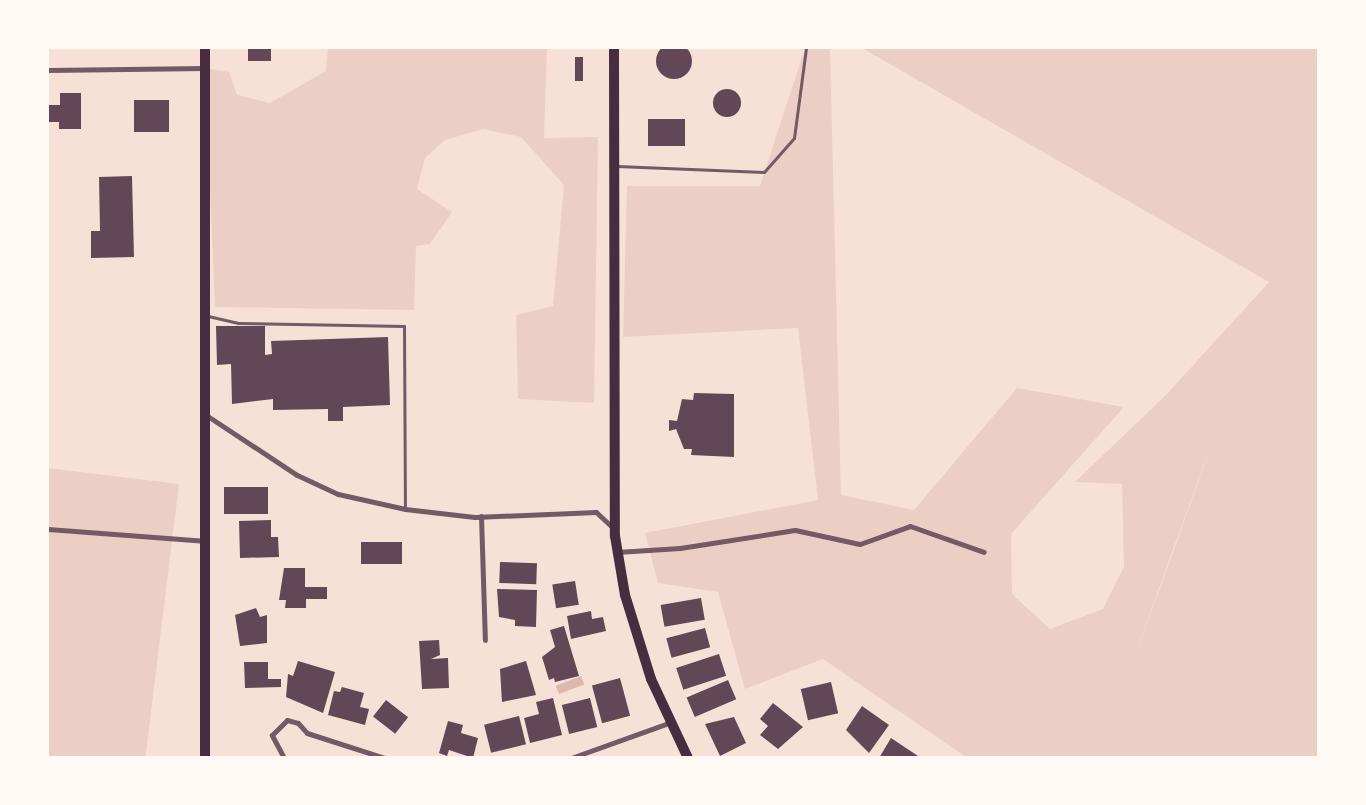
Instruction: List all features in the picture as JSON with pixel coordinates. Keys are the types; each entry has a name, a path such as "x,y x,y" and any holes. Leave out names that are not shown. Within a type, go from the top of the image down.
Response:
{"main road":[{"path":"205,48 203,249 208,316 209,417 205,758"},
{"path":"614,48 617,369 615,536 628,605 669,723 688,758"}],"street":[{"path":"48,70 205,68"},
{"path":"209,417 297,476 338,494 405,509 481,516 596,512 610,521 615,536"},
{"path":"481,516 485,640"},
{"path":"617,552 680,548 795,530 860,544 910,526 984,552"},
{"path":"48,529 207,541"},
{"path":"284,758 272,735 287,720 298,723 307,733 385,758"},
{"path":"571,758 669,723"}],"lane":[{"path":"616,166 764,172 794,138 806,48"},
{"path":"208,316 238,323 404,326 405,509"}],"shaded area":[{"path":"328,48 547,48 544,138 598,137 594,403 518,399 516,315 553,306 564,185 521,137 483,129 445,140 425,158 417,189 452,212 430,244 416,246 414,310 215,307 205,68 229,72 237,95 270,103 326,71"},
{"path":"805,48 830,48 841,495 914,510 1017,388 1124,407 1011,534 1012,594 1050,629 1103,609 1124,567 1122,484 1075,482 1166,395 1269,282 862,48 1318,48 1318,757 966,757 823,659 745,689 718,592 658,583 645,533 818,500 798,328 623,337 627,186 760,186","holes":["1216,431 1175,547 1129,671"]},
{"path":"48,468 179,484 145,758 48,758"},
{"path":"581,676 584,684 559,694 556,686"}],"building":[{"path":"674,43 687,48 692,61 687,74 674,79 661,74 656,61 661,48"},
{"path":"248,48 271,48 271,61 248,61"},
{"path":"575,57 583,57 583,81 575,81"},
{"path":"727,89 737,93 741,103 737,113 727,117 717,113 713,103 717,93"},
{"path":"60,93 81,93 81,129 59,129 59,122 48,122 48,105 60,105"},
{"path":"134,100 169,100 169,132 134,132"},
{"path":"648,119 685,119 685,146 648,146"},
{"path":"132,176 134,257 91,258 91,231 100,231 99,177"},
{"path":"216,326 265,326 265,355 272,354 271,341 388,337 390,405 343,407 343,421 328,421 328,409 273,410 273,399 232,404 231,364 217,365"},
{"path":"694,393 734,394 734,457 691,455 692,449 684,449 676,429 669,431 669,420 677,421 682,399 693,400"},
{"path":"224,487 268,487 268,514 224,514"},
{"path":"271,520 271,537 278,537 279,557 240,558 239,521"},
{"path":"361,542 402,542 402,564 361,564"},
{"path":"500,562 537,563 536,584 499,583"},
{"path":"284,568 305,568 305,587 327,587 327,599 306,599 306,608 285,608 286,600 279,600"},
{"path":"575,581 579,605 556,608 552,585"},
{"path":"497,589 537,590 536,627 515,626 515,620 499,617"},
{"path":"701,598 705,620 664,627 661,605"},
{"path":"256,608 260,617 267,615 267,643 240,646 235,615"},
{"path":"591,611 592,619 603,617 606,631 571,639 567,616"},
{"path":"564,626 579,676 555,682 554,678 549,680 542,657 555,647 550,630"},
{"path":"705,628 710,647 672,658 666,638"},
{"path":"439,640 440,655 431,659 448,658 449,688 422,689 419,641"},
{"path":"719,654 726,676 683,690 676,668"},
{"path":"298,661 335,672 323,713 286,697 288,674 293,676"},
{"path":"526,661 536,695 502,702 500,669"},
{"path":"244,662 268,662 268,679 281,679 281,687 245,688"},
{"path":"620,678 630,716 602,723 592,686"},
{"path":"728,680 736,699 695,717 687,698"},
{"path":"831,682 838,713 808,720 801,689"},
{"path":"342,687 364,693 360,707 369,709 365,725 328,715 334,691 340,692"},
{"path":"553,698 562,735 530,743 524,718 539,714 536,702"},
{"path":"590,698 597,727 569,734 562,705"},
{"path":"386,700 408,717 395,734 373,717"},
{"path":"773,703 803,727 778,749 760,735 768,726 760,719"},
{"path":"862,706 889,725 869,753 846,730"},
{"path":"519,716 526,744 491,753 484,725"},
{"path":"734,717 746,743 720,756 705,724"},
{"path":"448,721 463,725 461,733 478,738 473,758 449,750 447,756 439,753"},
{"path":"891,738 918,756 917,758 879,758"}]}
